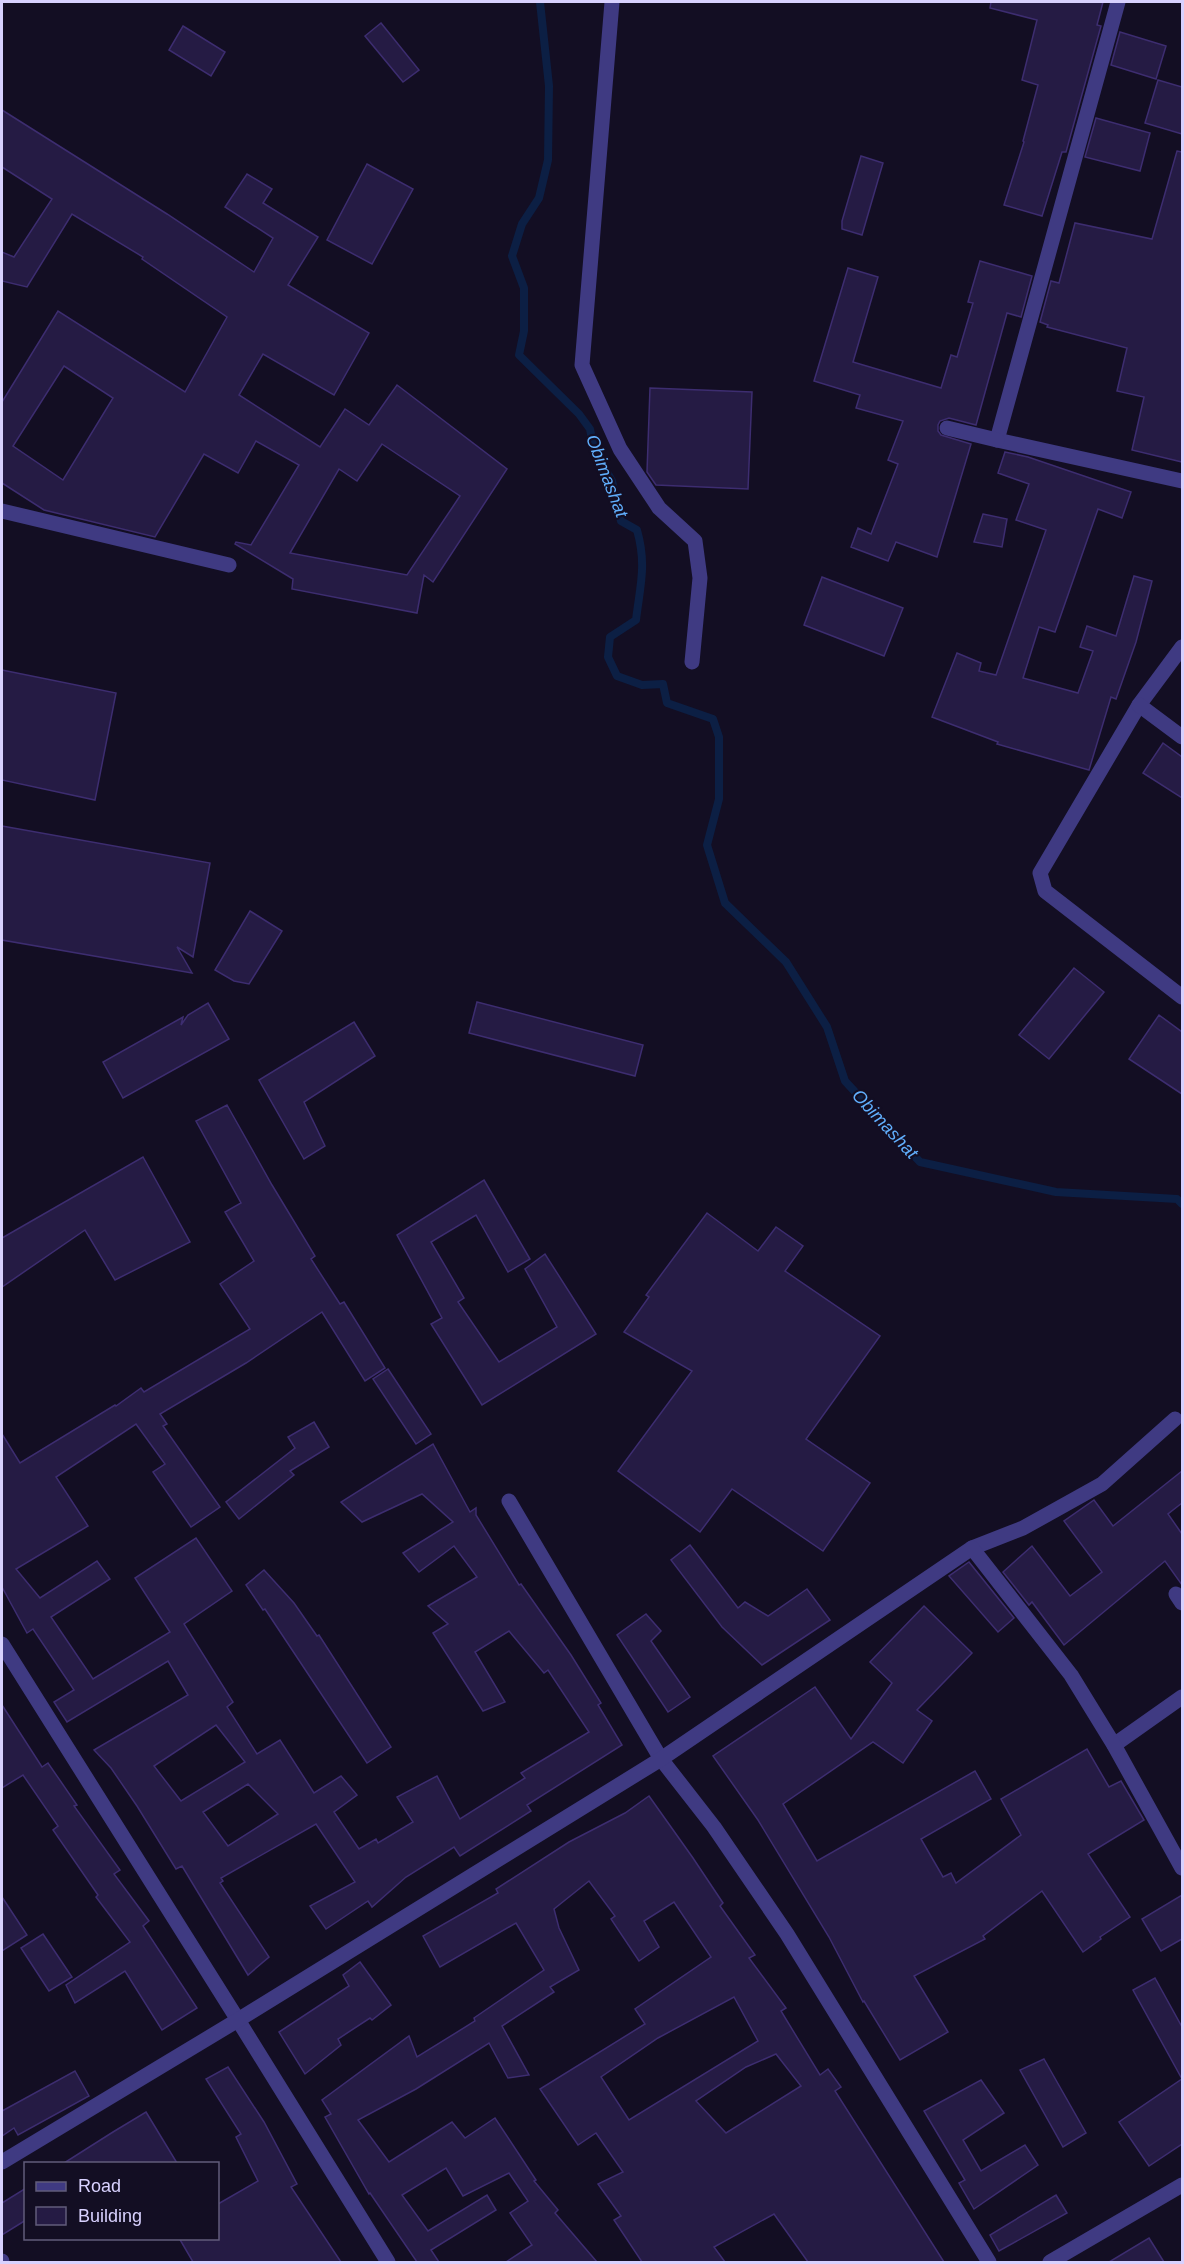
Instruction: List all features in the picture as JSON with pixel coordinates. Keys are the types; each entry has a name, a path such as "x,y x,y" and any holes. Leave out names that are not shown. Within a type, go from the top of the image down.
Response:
{"street":[{"path":"612,2 582,365 620,449 659,508 695,541 700,578 692,662"},
{"path":"997,440 1118,2"},
{"path":"947,428 1182,481"},
{"path":"2,511 229,565"},
{"path":"1182,647 1139,705 1041,873 1045,891 1182,997"},
{"path":"1139,705 1182,737"},
{"path":"2,2162 238,2020 661,1759 972,1548 1023,1528 1102,1484 1175,1419"},
{"path":"509,1501 661,1759 714,1827 787,1934 989,2262"},
{"path":"972,1548 1071,1675 1114,1745 1182,1868"},
{"path":"2,1644 6,1661 238,2020 388,2262"},
{"path":"1114,1745 1182,1697"},
{"path":"1050,2262 1182,2185"}],"building":[{"path":"991,2 1103,2 1097,25 1101,26 1066,152 1062,152 1042,216 1004,205 1024,142 1038,85 1022,80 1037,20 990,8"},
{"path":"381,23 419,70 403,82 365,36"},
{"path":"183,26 225,52 211,76 169,50"},
{"path":"1120,32 1166,46 1156,79 1111,65"},
{"path":"1158,80 1182,87 1182,134 1145,123"},
{"path":"2,110 254,272 273,238 225,207 247,174 272,189 263,203 318,237 288,285 369,333 334,395 263,354 239,395 320,447 345,409 369,425 397,385 507,469 433,582 424,575 417,613 292,589 293,579 235,544 236,542 251,545 299,465 256,441 238,473 204,454 155,537 44,510 2,483 2,402 58,311 185,392 227,317 142,259 143,257 72,214 27,287 2,281 2,252 14,257 52,199 2,167","holes":["64,366 113,398 63,480 13,446","382,444 460,496 407,575 290,553 339,469 357,481"]},
{"path":"1096,118 1150,133 1140,171 1085,157"},
{"path":"1177,151 1182,152 1182,462 1132,450 1144,397 1117,391 1127,348 1047,327 1048,325 1040,322 1051,281 1059,283 1075,223 1152,239"},
{"path":"861,156 883,163 862,235 842,229 842,221"},
{"path":"367,164 413,189 372,264 327,240"},
{"path":"980,261 1032,276 1021,317 1007,313 976,425 949,418 940,421 938,425 941,435 971,444 937,557 896,542 888,561 851,547 858,528 871,534 898,464 888,460 903,421 856,408 860,395 814,381 848,268 878,277 853,362 941,388 951,355 957,357 973,303 968,302"},
{"path":"650,388 752,392 748,489 656,485 647,472"},
{"path":"1005,452 1028,457 1131,492 1122,518 1098,509 1055,632 1039,627 1023,678 1078,693 1093,651 1080,647 1087,626 1116,636 1134,576 1152,581 1136,642 1116,699 1111,697 1089,770 997,744 998,742 932,717 957,653 981,663 979,671 996,675 1046,530 1016,520 1029,484 998,473"},
{"path":"983,514 1007,519 1002,547 974,542"},
{"path":"822,577 903,608 884,656 804,625"},
{"path":"2,670 116,693 95,800 2,780"},
{"path":"1163,743 1182,757 1182,798 1143,773"},
{"path":"2,826 210,863 193,957 177,947 192,973 2,940"},
{"path":"250,911 282,931 249,984 234,981 215,970"},
{"path":"1074,968 1104,992 1049,1059 1019,1035"},
{"path":"477,1002 643,1045 635,1076 469,1033"},
{"path":"208,1003 229,1039 123,1098 103,1062 183,1017 181,1025 188,1015"},
{"path":"1159,1015 1182,1032 1182,1094 1129,1059"},
{"path":"354,1022 375,1056 304,1102 325,1146 304,1159 259,1080"},
{"path":"227,1105 315,1256 311,1259 340,1304 344,1302 385,1368 365,1381 322,1312 246,1363 160,1414 167,1424 163,1426 220,1507 191,1527 153,1472 165,1464 136,1424 56,1477 88,1526 16,1569 40,1598 97,1561 110,1579 51,1617 93,1679 170,1632 135,1578 196,1538 232,1591 184,1624 233,1702 227,1707 257,1754 280,1740 314,1793 341,1776 357,1795 334,1812 359,1849 376,1839 378,1843 413,1822 397,1797 437,1776 460,1819 525,1778 521,1773 589,1732 548,1670 544,1673 509,1631 475,1652 505,1702 483,1711 433,1633 448,1624 428,1606 477,1577 454,1546 419,1572 403,1553 453,1522 422,1494 362,1522 341,1502 433,1444 470,1512 476,1508 476,1515 519,1585 521,1584 571,1655 601,1703 598,1705 622,1745 527,1805 531,1811 460,1856 454,1847 406,1877 372,1907 368,1901 326,1929 310,1906 355,1882 316,1824 221,1878 223,1881 220,1883 269,1957 248,1975 182,1866 176,1869 111,1768 94,1750 188,1695 168,1661 67,1722 54,1702 74,1690 33,1629 27,1633 2,1587 2,1434 20,1463 116,1406 141,1388 144,1392 250,1329 220,1284 254,1261 225,1212 241,1203 196,1121","holes":["216,1725 245,1762 181,1801 154,1766","248,1784 278,1814 228,1846 203,1812"]},
{"path":"143,1157 190,1242 115,1280 85,1230 2,1287 2,1238"},
{"path":"484,1180 530,1259 508,1272 476,1215 431,1242 464,1298 458,1302 499,1362 557,1327 525,1269 545,1254 596,1334 482,1405 431,1324 442,1318 397,1235"},
{"path":"707,1213 758,1251 776,1227 803,1246 785,1271 880,1336 806,1439 870,1483 823,1551 732,1489 700,1532 618,1471 692,1371 624,1332 649,1297 646,1295"},
{"path":"388,1369 431,1434 416,1444 373,1379"},
{"path":"314,1422 329,1447 290,1471 294,1475 239,1519 226,1502 295,1448 288,1437"},
{"path":"1182,1471 1182,1503 1168,1514 1182,1534 1182,1585 1165,1561 1064,1645 1032,1602 1029,1605 1003,1572 1032,1546 1070,1596 1102,1572 1064,1521 1094,1500 1113,1526"},
{"path":"690,1545 738,1608 745,1602 768,1616 807,1589 830,1620 762,1665 722,1627 671,1560"},
{"path":"969,1562 1014,1618 998,1632 949,1576"},
{"path":"264,1570 294,1603 317,1636 319,1635 391,1747 367,1763 265,1609 263,1610 246,1585"},
{"path":"924,1606 972,1653 917,1710 932,1721 903,1763 873,1742 783,1804 817,1861 975,1771 991,1799 921,1839 943,1877 951,1873 956,1883 1021,1835 1001,1799 1087,1749 1109,1787 1121,1781 1144,1820 1088,1854 1130,1917 1100,1937 1101,1939 1083,1952 1042,1891 983,1936 985,1939 914,1976 948,2032 900,2060 863,2002 829,1937 758,1820 713,1756 815,1687 851,1739 892,1683 870,1662"},
{"path":"646,1614 661,1631 651,1641 690,1697 668,1712 617,1635"},
{"path":"2,1705 42,1767 48,1763 77,1805 74,1806 120,1870 114,1874 149,1921 143,1926 197,2008 162,2030 125,1971 75,2003 66,1985 130,1942 96,1897 98,1895 53,1830 58,1826 23,1775 2,1788"},
{"path":"649,1796 723,1903 720,1906 755,1955 749,1958 786,2008 781,2011 820,2075 828,2069 841,2087 835,2091 944,2262 808,2262 774,2214 714,2247 725,2262 642,2262 614,2220 621,2216 598,2184 623,2172 596,2133 578,2145 540,2089 645,2024 635,2009 711,1957 674,1902 644,1921 659,1947 639,1961 611,1919 615,1916 589,1881 554,1909 559,1928 579,1970 550,1987 554,1992 502,2026 529,2075 508,2078 489,2043 416,2089 358,2120 389,2162 452,2122 465,2138 495,2118 536,2180 534,2181 558,2210 555,2213 597,2262 506,2262 532,2245 510,2213 528,2201 509,2173 463,2196 446,2168 402,2195 428,2231 487,2195 496,2210 431,2250 439,2262 417,2262 369,2194 325,2117 331,2114 322,2100 409,2036 417,2057 475,2021 474,2018 544,1970 516,1923 440,1967 423,1936 498,1893 496,1889 569,1842 625,1813","holes":["734,1997 758,2041 629,2120 601,2077 658,2038","776,2054 801,2086 726,2133 696,2101 746,2067"]},
{"path":"1182,1895 1182,1939 1161,1951 1142,1919"},
{"path":"2,1897 27,1935 2,1951"},
{"path":"43,1934 72,1977 49,1991 21,1948"},
{"path":"360,1962 391,2005 372,2020 370,2018 338,2039 341,2045 305,2074 279,2032 349,1986 343,1975"},
{"path":"1155,1978 1182,2027 1182,2079 1133,1990"},
{"path":"1044,2059 1086,2133 1063,2147 1020,2070"},
{"path":"228,2067 264,2122 297,2184 291,2187 341,2262 193,2262 180,2240 219,2240 219,2203 258,2181 236,2137 241,2134 206,2079"},
{"path":"75,2071 89,2096 18,2135 14,2128 2,2136 2,2111"},
{"path":"1182,2079 1182,2144 1149,2166 1119,2122"},
{"path":"981,2080 1004,2113 963,2140 981,2171 1025,2145 1038,2165 974,2209 959,2183 965,2180 924,2111"},
{"path":"146,2112 176,2162 66,2162"},
{"path":"24,2189 24,2221 2,2235 2,2203"},
{"path":"1056,2195 1067,2213 999,2251 990,2235"},
{"path":"1149,2238 1164,2262 1109,2262"}],"waterway":[{"name":"Obimashat","path":"540,2 549,86 548,160 539,198 522,224 512,256 524,288 524,331 519,355 579,414 590,429 594,449 612,481 621,521 637,530 642,565 636,620 610,637 608,657 617,676 642,685 663,684 667,703 713,719 719,737 719,799 707,845 725,903 786,962 827,1027 845,1081 920,1162 1056,1192 1177,1199 1182,1204"}]}
